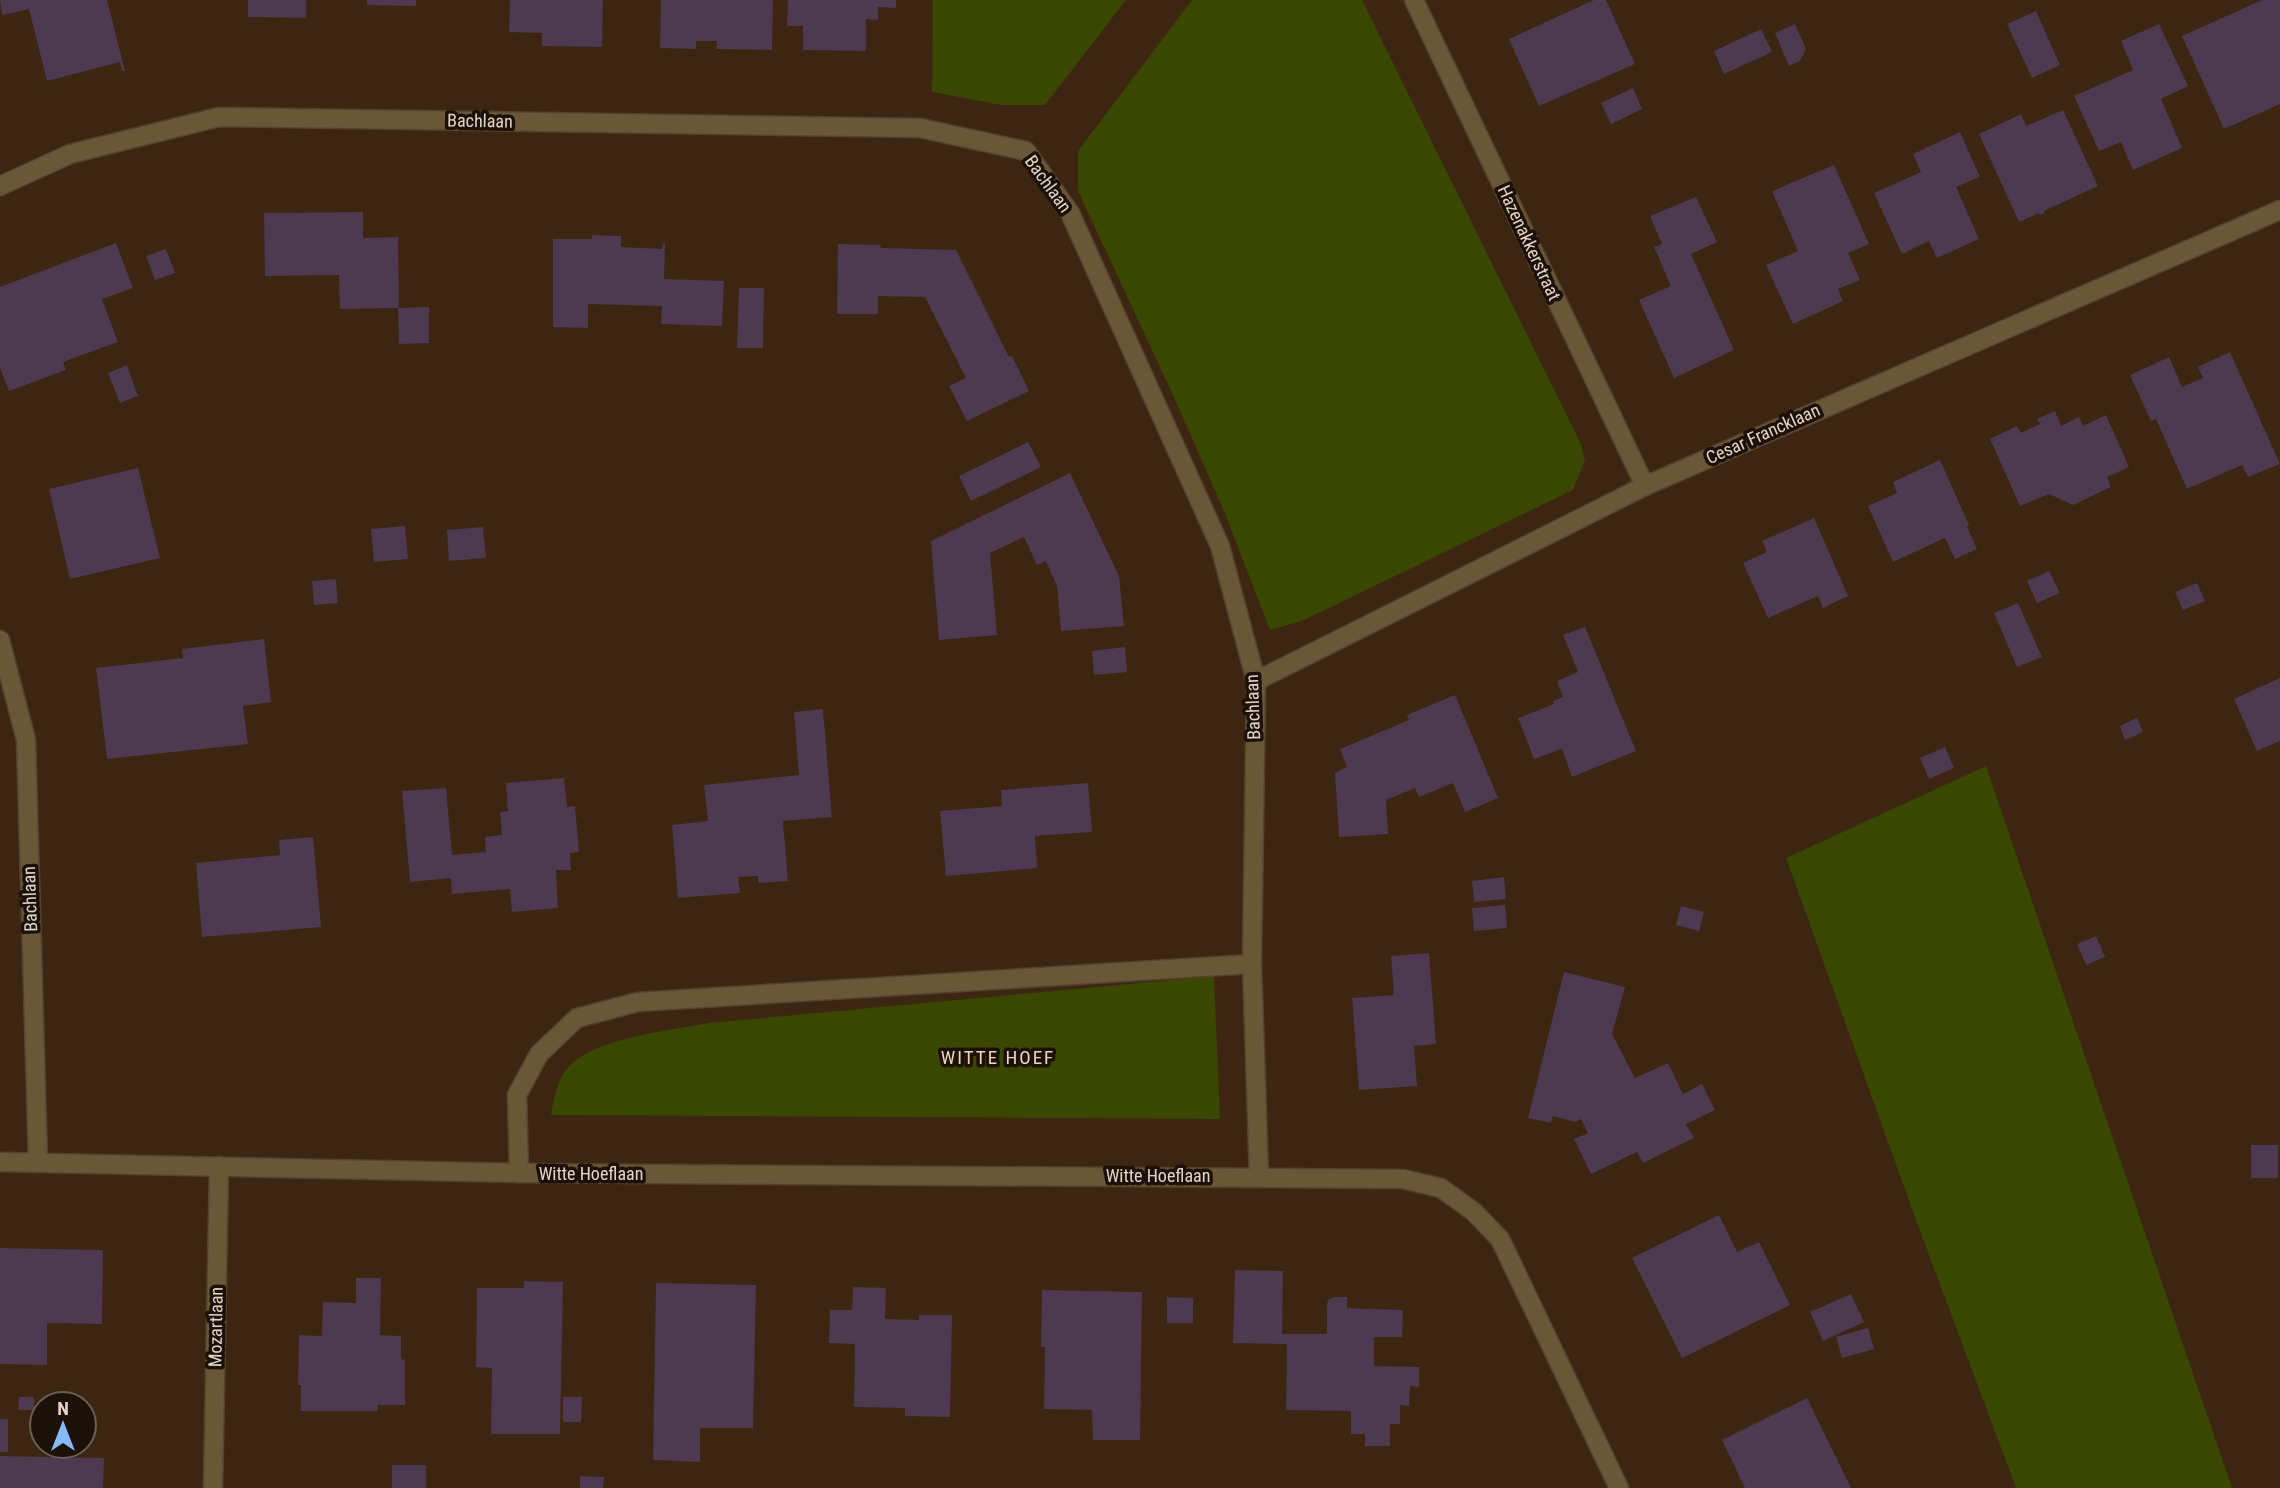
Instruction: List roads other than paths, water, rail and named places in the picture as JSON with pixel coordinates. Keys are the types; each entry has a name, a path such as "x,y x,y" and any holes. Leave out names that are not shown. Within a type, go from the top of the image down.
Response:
{"street":[{"name":"Hazenakkerstraat","path":"1414,0 1645,486"},
{"name":"Bachlaan","path":"0,186 70,155 219,117 920,128 1026,151 1070,213 1220,546 1256,681 1252,964 1259,1177"},
{"name":"Cesar Francklaan","path":"1256,681 1645,486 2280,209"},
{"name":"Bachlaan","path":"0,640 26,740 38,1162"},
{"name":"Witte Hoeflaan","path":"519,1173 517,1095 539,1054 577,1018 638,1002 1252,964"},
{"name":"Witte Hoeflaan","path":"0,1162 519,1173 1403,1180 1441,1188 1474,1212 1500,1239 1619,1488"},
{"name":"Mozartlaan","path":"213,1488 219,1166"}],"district":[{"name":"WITTE HOEF","path":"998,1057"}]}
